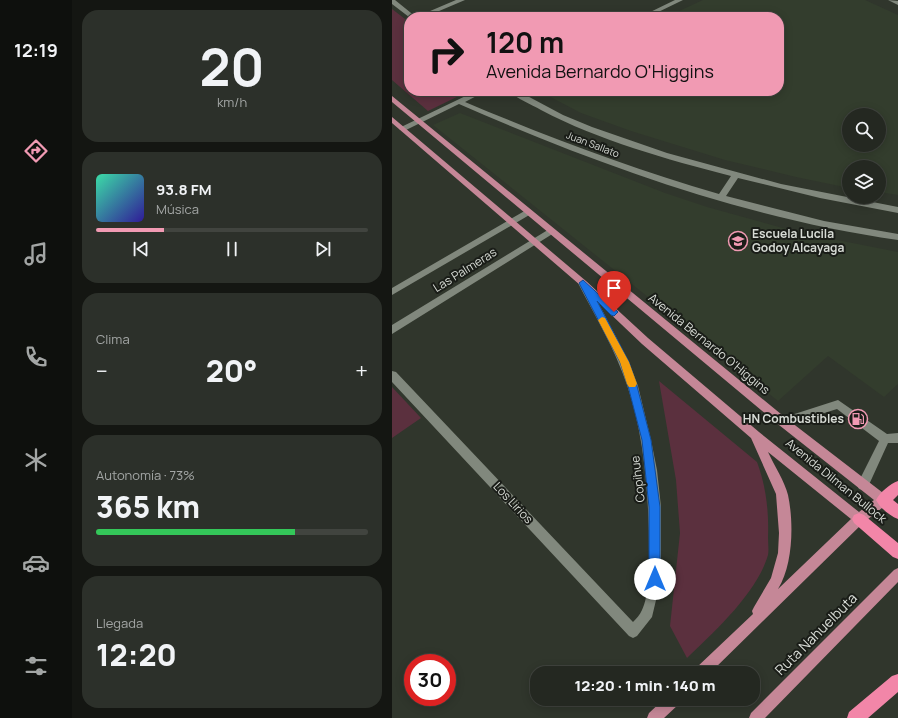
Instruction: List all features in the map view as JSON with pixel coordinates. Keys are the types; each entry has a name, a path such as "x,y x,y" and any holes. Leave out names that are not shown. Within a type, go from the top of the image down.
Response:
{"highway":[{"path":"883,500 898,487"},
{"name":"Avenida Dilman Bullock","path":"883,500 898,513"},
{"name":"Avenida Dilman Bullock","path":"859,519 898,552"},
{"path":"855,718 898,682"}],"main road":[{"name":"Avenida Bernardo O'Higgins","path":"392,98 783,422 883,500"},
{"path":"392,119 583,283"},
{"name":"Avenida Dilman Bullock","path":"583,283 645,341 755,435 859,519"},
{"path":"751,623 777,580 784,553 786,532 782,494 755,435"},
{"path":"708,666 859,519 883,500"},
{"name":"Ruta Nahuelbuta","path":"756,718 898,574"},
{"path":"654,718 667,706"}],"street":[{"path":"432,12 462,0"},
{"path":"654,12 680,0"},
{"path":"891,0 898,3"},
{"path":"392,1 406,12"},
{"path":"403,128 472,96"},
{"name":"Juan Sallato","path":"523,96 588,129 736,174 863,204 898,210"},
{"name":"Juan Sallato","path":"460,102 601,159 721,198 814,222 898,237"},
{"path":"721,198 736,174"},
{"name":"Las Palmeras","path":"392,292 528,212"},
{"name":"Las Palmeras","path":"392,330 551,231"},
{"name":"Copihue","path":"583,283 624,362 633,386 646,440 651,470 655,507 655,579 648,613 633,632"},
{"name":"Los Lirios","path":"392,375 633,632"},
{"path":"783,422 838,404 885,439 898,438"},
{"path":"863,485 885,439"}],"shaded area":[{"path":"703,0 865,0 898,15 898,195 886,193 886,160 842,160 842,187 725,160 631,131 581,113 549,96 784,96 784,12 677,12"},
{"path":"392,9 404,18 404,90 392,80"},
{"path":"411,96 459,96 428,111"},
{"path":"460,113 665,193 707,207 797,232 898,252 898,384 884,397 828,356 778,401 433,125"},
{"path":"659,381 757,462 765,489 767,508 768,555 762,569 745,597 734,611 687,658 670,626 680,533 676,480"},
{"path":"392,387 421,418 392,438"}],"slow traffic":[{"path":"602,320 624,362 632,384"}],"place":[{"name":"Escuela Lucila Godoy Alcayaga","path":"738,241"},
{"name":"HN Combustibles","path":"858,419"}],"route":[{"path":"614,312 583,283 624,362 633,386 646,440 651,470 655,507 655,579"}]}
